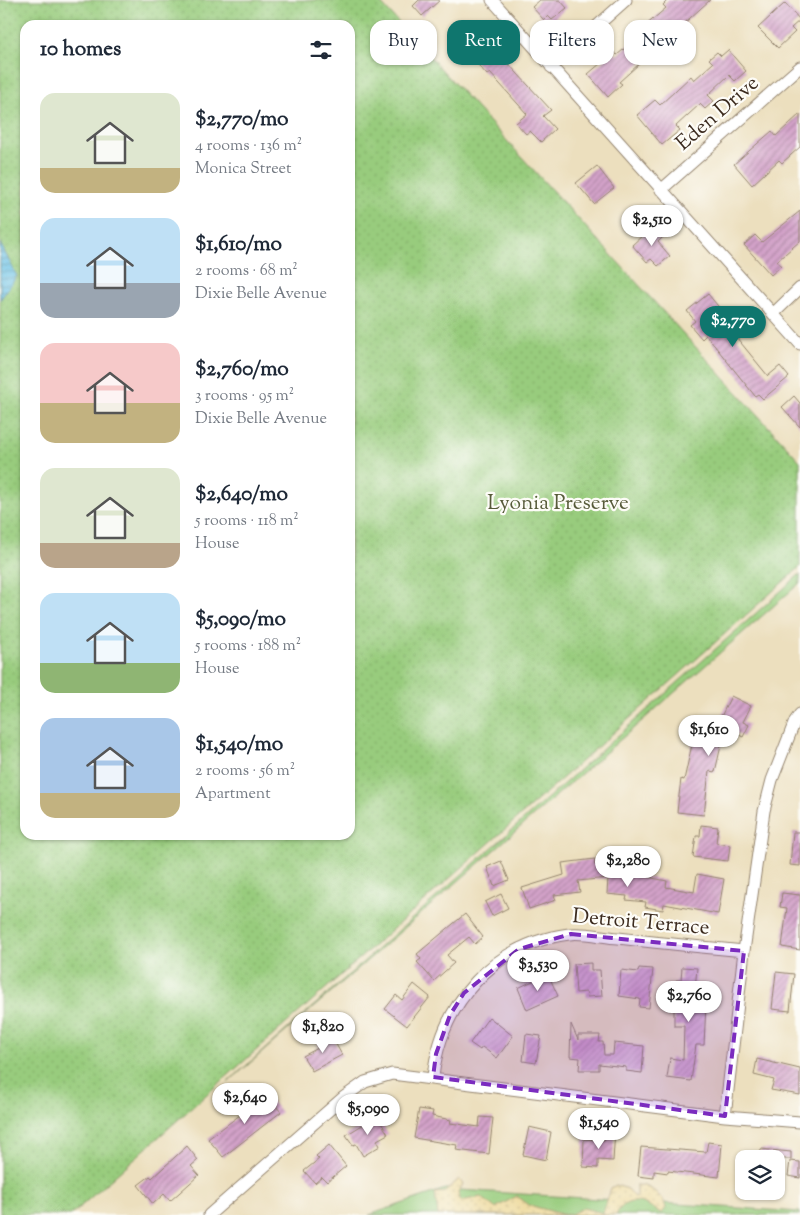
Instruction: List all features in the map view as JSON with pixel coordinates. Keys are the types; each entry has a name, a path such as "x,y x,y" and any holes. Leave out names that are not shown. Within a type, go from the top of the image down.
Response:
{"street":[{"path":"492,0 800,344"},
{"path":"551,66 626,0"},
{"name":"Eden Drive","path":"661,190 800,67"},
{"path":"773,314 800,288"},
{"path":"725,1116 744,951 764,810 772,780 795,721 800,714"},
{"name":"Detroit Terrace","path":"433,1078 436,1054 450,1015 464,993 491,968 519,949 571,934 744,951"},
{"path":"209,1215 344,1097 365,1082 392,1074 725,1116 800,1122"}],"highlighted area":[{"path":"571,934 744,951 725,1116 433,1077 436,1054 450,1015 464,993 519,949"}],"green space":[{"name":"Lyonia Preserve","path":"0,0 378,0 396,20 370,20 370,65 437,64 800,461 800,567 71,1215 0,1215"},
{"path":"800,574 800,583 227,1083"},
{"path":"445,1189 800,1212 800,1215 369,1215"}],"sand":[{"path":"459,1179 463,1184 458,1193 461,1201 481,1197 495,1208 517,1196 529,1205 569,1215 438,1215 435,1193 445,1192"},
{"path":"616,1185 627,1189 634,1197 636,1196 636,1185 646,1186 659,1195 666,1208 662,1213 647,1205 630,1202 620,1209 616,1215 569,1215 583,1208 603,1213 611,1188"}],"water":[{"path":"0,243 17,276 0,300"}],"building":[{"path":"419,0 440,0 422,16 413,6"},
{"path":"540,0 560,0 567,8 552,20 548,16 544,20 532,7"},
{"path":"668,0 710,0 688,20 652,20 666,8 663,5"},
{"path":"785,3 800,20 791,28 795,32 778,48 758,28"},
{"path":"624,49 624,65 638,65 619,82 622,84 608,97 588,74 599,65 614,65 614,52 617,55"},
{"path":"728,50 746,71 735,81 729,75 708,95 714,101 705,109 700,104 676,126 680,130 662,145 637,115 655,100 660,105 691,76 694,80 713,63 709,59 717,52 721,56"},
{"path":"478,65 510,65 551,110 543,116 555,129 541,142 530,131 526,134 516,123 527,114 490,73 487,75"},
{"path":"800,114 800,147 782,163 779,160 752,185 734,164 772,131 776,136"},
{"path":"597,166 614,188 594,204 576,183"},
{"path":"800,211 800,241 777,261 781,266 771,275 744,245 755,235 762,242"},
{"path":"654,225 664,236 658,242 670,256 658,266 651,259 647,262 632,245"},
{"path":"708,294 727,317 723,321 768,376 780,366 789,377 763,399 758,394 755,396 706,335 702,339 690,325 695,321 687,311"},
{"path":"794,396 800,403 800,427 782,407"},
{"path":"731,696 751,706 743,722 749,725 743,737 725,728 715,772 709,771 704,815 677,812 681,779 684,780 695,731 712,735"},
{"path":"701,825 718,827 716,843 730,845 728,861 693,857 696,836 700,836"},
{"path":"793,832 800,832 800,866 790,865"},
{"path":"595,859 595,865 643,870 642,876 667,881 666,887 694,892 697,874 724,879 718,914 664,904 663,910 645,907 646,902 626,900 627,896 607,894 608,878 578,881 580,892 554,895 556,900 529,909 522,888 564,875 562,863"},
{"path":"501,861 509,880 494,886 487,867"},
{"path":"782,893 800,895 800,950 782,947 787,908 780,907"},
{"path":"501,894 508,908 492,916 485,902"},
{"path":"465,914 483,937 475,944 469,937 447,955 454,963 434,981 417,962 421,959 417,954"},
{"path":"591,963 591,970 600,970 602,996 587,997 586,992 576,993 574,964"},
{"path":"682,967 697,968 695,989 710,990 709,1005 706,1004 704,1045 696,1045 691,1081 667,1078 670,1058 683,1060 684,1026 674,1026 674,1010 677,1010 679,991 675,991 676,980 681,980"},
{"path":"639,968 653,969 649,1008 639,1007 640,999 619,996 621,970 638,972"},
{"path":"776,972 794,974 790,1011 772,1009"},
{"path":"548,974 558,996 527,1010 518,988"},
{"path":"414,984 430,997 407,1026 385,1009 396,995 402,1000"},
{"path":"489,1017 513,1036 497,1058 482,1047 480,1050 470,1043"},
{"path":"571,1024 578,1040 578,1035 600,1035 599,1042 603,1042 604,1055 613,1055 614,1043 644,1046 642,1073 626,1071 626,1067 599,1064 599,1070 579,1070 580,1058 570,1057"},
{"path":"526,1034 541,1036 536,1063 523,1061"},
{"path":"325,1039 327,1042 333,1039 342,1055 312,1071 303,1056 320,1047 317,1043"},
{"path":"757,1059 800,1069 800,1095 771,1090 774,1080 754,1075"},
{"path":"266,1094 281,1112 223,1157 208,1139 248,1109 244,1104 255,1095 259,1100"},
{"path":"419,1109 433,1111 432,1116 451,1120 450,1123 479,1127 480,1117 493,1118 489,1154 456,1150 457,1145 414,1138"},
{"path":"377,1116 388,1134 377,1140 380,1146 363,1156 356,1144 353,1145 346,1135"},
{"path":"529,1127 551,1132 546,1160 523,1155"},
{"path":"604,1130 615,1130 613,1161 598,1160 598,1168 583,1167 584,1139 604,1140"},
{"path":"708,1142 722,1144 719,1177 668,1171 668,1173 654,1171 654,1178 638,1176 641,1147 706,1152"},
{"path":"329,1145 346,1166 327,1182 322,1177 315,1183 304,1171 319,1159 316,1156"},
{"path":"187,1146 198,1160 191,1166 199,1175 170,1201 164,1194 153,1204 138,1185 150,1176 152,1178"},
{"path":"785,1151 791,1152 791,1159 785,1159"},
{"path":"790,1161 800,1162 800,1178 788,1176"}]}
